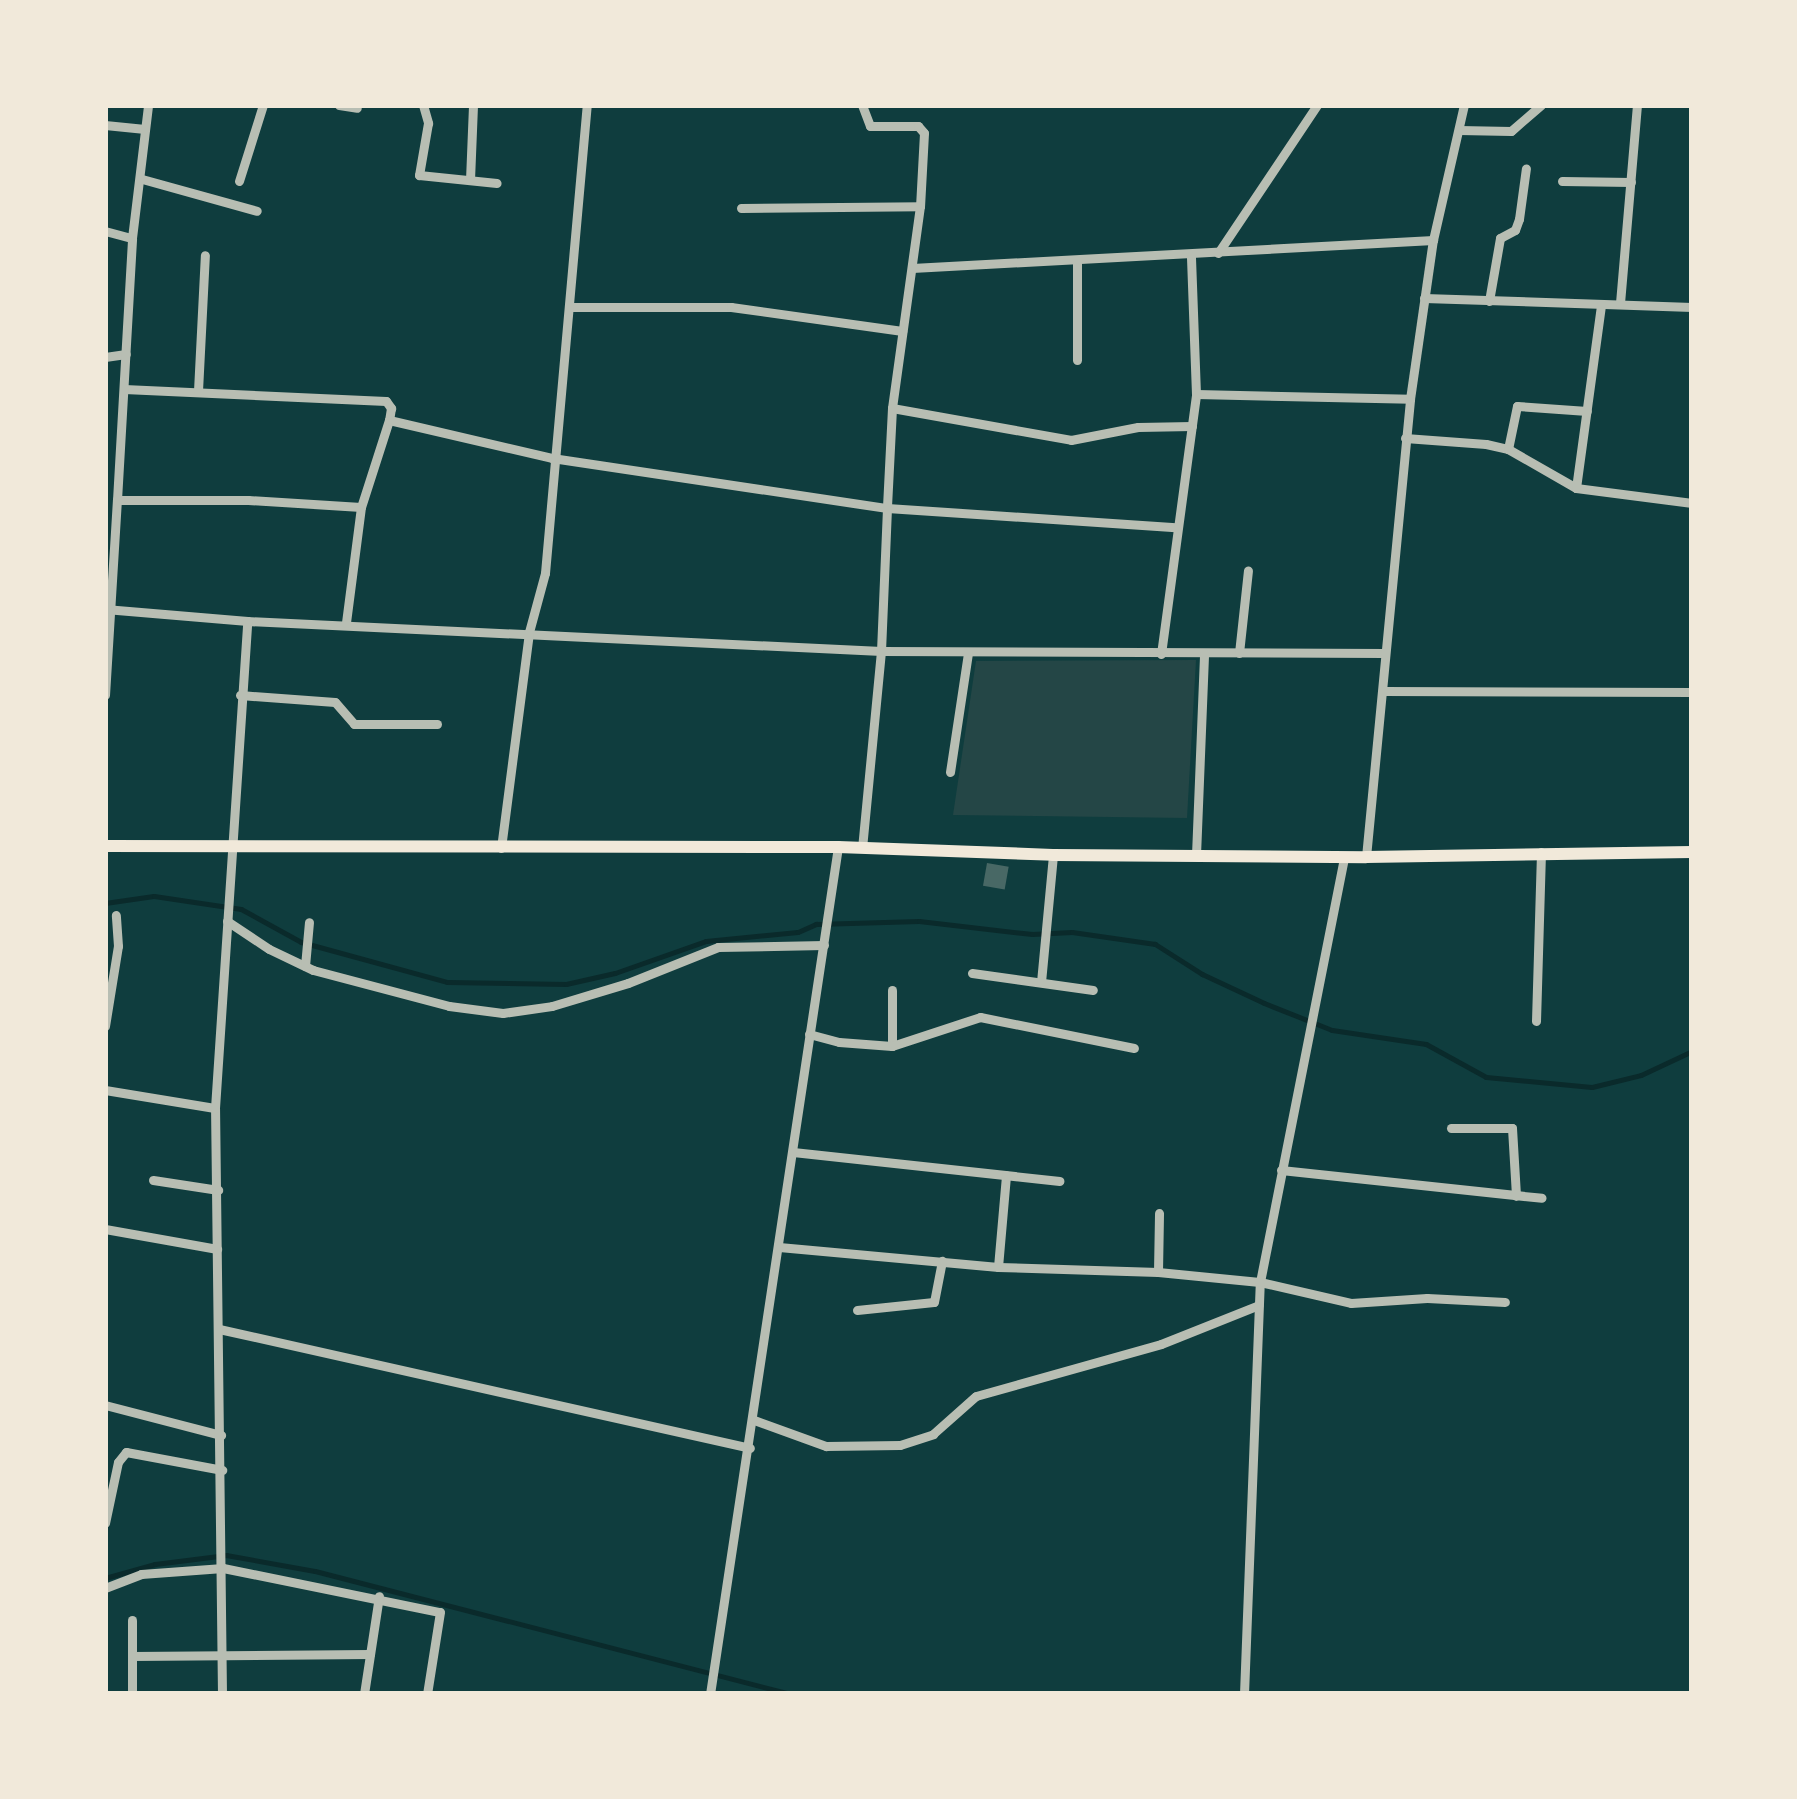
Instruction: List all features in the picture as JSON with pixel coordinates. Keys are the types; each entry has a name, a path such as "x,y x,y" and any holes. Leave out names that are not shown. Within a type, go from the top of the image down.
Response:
{"main road":[{"path":"105,846 838,847 1053,855 1692,852"}],"street":[{"path":"105,695 132,238 148,105"},
{"path":"238,181 262,105"},
{"path":"339,105 357,108"},
{"path":"423,105 428,123 417,172 424,177 497,183"},
{"path":"470,180 473,105"},
{"path":"502,848 529,632 545,572 552,458 571,307 587,105"},
{"path":"862,105 870,126 923,128 920,206 892,408 881,651 862,848"},
{"path":"1218,252 1317,105"},
{"path":"1366,856 1405,438 1433,240 1464,105"},
{"path":"1459,130 1511,130 1541,105"},
{"path":"1620,303 1636,105"},
{"path":"105,125 145,129"},
{"path":"1489,301 1500,238 1515,230 1520,219 1526,168"},
{"path":"142,178 257,211"},
{"path":"1562,182 1630,182"},
{"path":"741,208 920,206"},
{"path":"105,231 132,238"},
{"path":"912,268 1433,240"},
{"path":"198,392 205,256"},
{"path":"1161,654 1196,394 1191,256"},
{"path":"1077,261 1078,360"},
{"path":"1424,298 1692,307"},
{"path":"1576,488 1601,305"},
{"path":"571,307 731,306 902,331"},
{"path":"105,357 126,354"},
{"path":"124,389 373,397 391,408 361,507 346,623"},
{"path":"1196,394 1410,400"},
{"path":"1508,449 1517,406 1587,412"},
{"path":"892,408 1071,440 1138,428 1192,426"},
{"path":"389,420 552,458 887,508 1176,526"},
{"path":"1405,438 1508,449 1576,488 1692,502"},
{"path":"105,470 118,470"},
{"path":"117,500 248,500 361,507"},
{"path":"1239,653 1248,570"},
{"path":"108,610 247,621 881,651 1386,653"},
{"path":"222,1694 224,1559 216,1108 247,621"},
{"path":"950,772 968,653"},
{"path":"1196,855 1204,653"},
{"path":"1384,691 1692,692"},
{"path":"240,695 335,702 354,724 437,724"},
{"path":"710,1694 838,847"},
{"path":"1536,1020 1541,852"},
{"path":"1041,982 1053,855"},
{"path":"1244,1694 1260,1282 1344,856"},
{"path":"227,912 305,966 401,995 502,1013 590,994 718,947 824,945"},
{"path":"105,1026 118,946 116,916"},
{"path":"305,966 310,922"},
{"path":"972,973 1094,990"},
{"path":"892,990 892,1046"},
{"path":"809,1034 839,1042 892,1046 980,1017 1134,1048"},
{"path":"105,1090 216,1108"},
{"path":"1451,1128 1512,1128 1516,1196"},
{"path":"793,1152 1059,1181"},
{"path":"1281,1170 1542,1198"},
{"path":"998,1267 1006,1174"},
{"path":"153,1180 218,1190"},
{"path":"1158,1272 1159,1213"},
{"path":"105,1229 217,1249"},
{"path":"779,1247 998,1267 1158,1272 1260,1282 1351,1302 1427,1298 1505,1302"},
{"path":"856,1310 934,1302 942,1261"},
{"path":"754,1420 826,1446 900,1444 932,1434 976,1396 1160,1344 1259,1305"},
{"path":"220,1329 750,1448"},
{"path":"105,1405 222,1434"},
{"path":"105,1522 118,1462 126,1452 222,1470"},
{"path":"105,1588 141,1574 224,1559 440,1612 427,1694"},
{"path":"364,1694 379,1596"},
{"path":"132,1620 132,1694"},
{"path":"132,1656 370,1654"}],"shaded area":[{"path":"1196,660 1187,818 953,815 976,661"}],"building":[{"path":"987,863 1009,867 1005,889 983,886"}],"waterway":[{"path":"105,903 154,896 241,909 301,942 447,982 566,984 615,973 706,941 798,932 816,924 919,921 1032,934 1072,932 1155,944 1202,974 1264,1003 1332,1030 1426,1044 1486,1077 1592,1087 1641,1075 1692,1051"},
{"path":"105,1578 155,1564 226,1555 315,1571 792,1694"}]}
